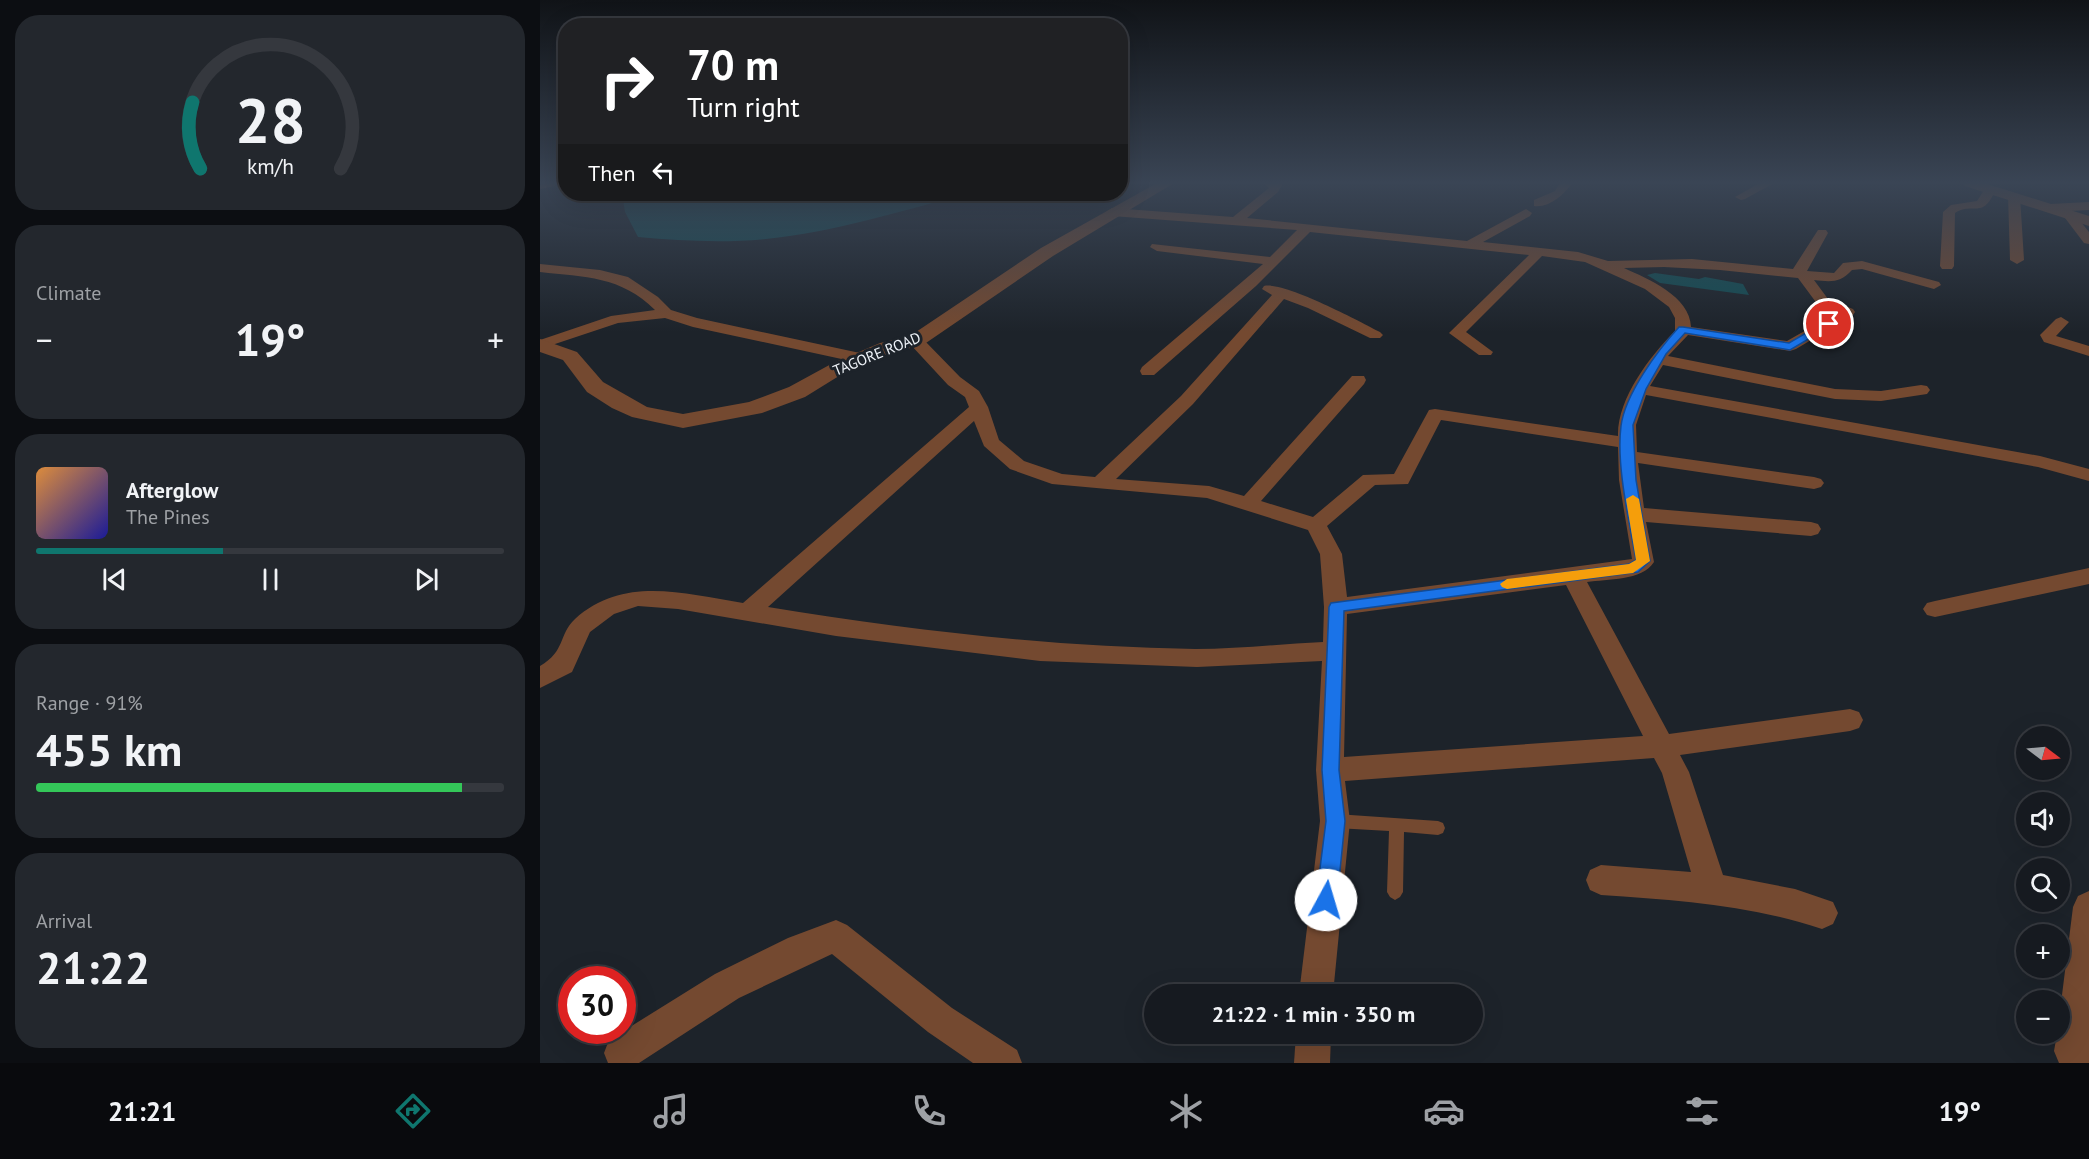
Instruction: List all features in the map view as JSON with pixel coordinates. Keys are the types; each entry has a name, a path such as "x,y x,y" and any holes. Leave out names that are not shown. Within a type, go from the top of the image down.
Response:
{"street":[{"name":"TAGORE ROAD","path":"540,345 570,356 595,387 620,403 663,418 683,421 719,416 776,401 860,358 887,347 916,341 1079,233"},
{"path":"1148,371 1251,283 1302,233"},
{"path":"1336,607 1633,568 1643,561 1635,514 1627,425 1640,389 1658,359 1683,330 1682,315 1670,299 1609,265 1578,256 1351,233"},
{"path":"1469,245 1491,233"},
{"path":"1683,330 1790,346 1848,312 1822,302 1799,270 1822,233"},
{"path":"1947,266 1948,233"},
{"path":"2016,233 2017,260"},
{"path":"1157,247 1272,261"},
{"path":"1485,352 1457,333 1539,252"},
{"path":"1609,265 1646,262 1688,263 1838,277 1848,266 1862,265 1934,285"},
{"path":"540,268 600,273 623,280 653,300 666,313"},
{"path":"1251,283 1282,293 1375,334"},
{"path":"1100,483 1187,400 1282,293"},
{"path":"540,345 616,319 666,313 693,322 860,358"},
{"path":"2061,322 2048,335 2050,339 2089,351"},
{"path":"916,341 954,381 973,395 991,442 1017,465 1059,480 1209,492 1316,525 1331,554 1336,607 1330,770 1335,821 1317,984"},
{"path":"1658,359 1835,394 1881,396 1922,390"},
{"path":"1249,503 1358,380"},
{"path":"1640,389 2028,460 2089,475"},
{"path":"749,611 979,407"},
{"path":"1316,525 1370,479 1401,480 1435,414 1814,483"},
{"path":"1635,514 1811,529"},
{"path":"1572,575 1676,772 1712,889"},
{"path":"1935,609 2089,576"},
{"path":"540,678 563,665 581,627 606,608 638,598 749,611 836,627 1040,652 1197,658 1335,651"},
{"path":"1330,770 1663,746 1850,720"},
{"path":"1601,880 1734,890 1798,904 1822,913"},
{"path":"2089,908 2072,1051 2089,1061"},
{"path":"622,1053 727,986 800,950 836,936 940,1020 1004,1063"},
{"path":"1312,1063 1313,1044"}],"lane":[{"path":"1335,821 1438,828"},
{"path":"1395,892 1397,825"}],"water":[{"path":"636,233 809,233 766,239 718,241 638,237"},
{"path":"1655,273 1699,279 1705,277 1743,284 1749,295 1660,283 1647,275"}],"slow traffic":[{"path":"1507,584 1633,568 1643,561 1633,499"}],"route":[{"path":"1326,900 1335,821 1330,770 1336,607 1633,568 1643,561 1629,480 1627,425 1640,389 1662,353 1683,330 1790,346 1829,324"}]}
